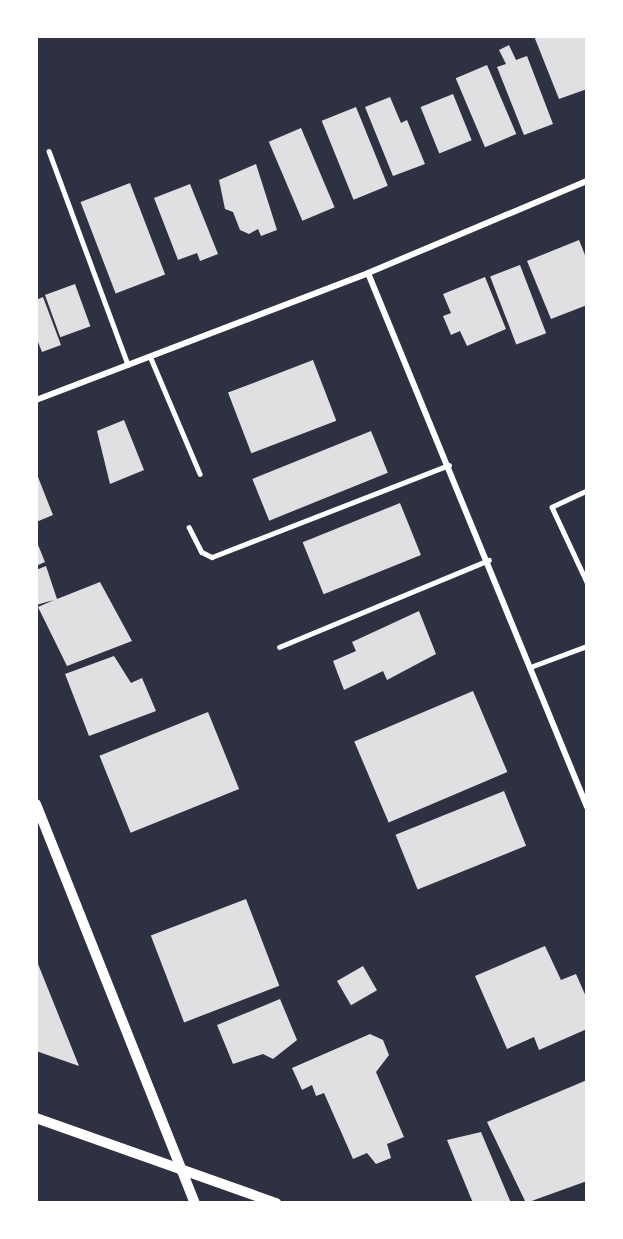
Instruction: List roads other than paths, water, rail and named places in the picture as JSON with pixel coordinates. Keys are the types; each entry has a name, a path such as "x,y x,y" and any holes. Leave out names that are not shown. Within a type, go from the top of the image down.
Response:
{"street":[{"path":"36,400 368,273 587,181"},
{"path":"368,273 533,666 587,807"},
{"path":"36,804 195,1203"},
{"path":"36,1118 182,1172 276,1203"}],"lane":[{"path":"49,151 128,365"},
{"path":"150,356 200,474"},
{"path":"189,527 202,552 212,556 449,465"},
{"path":"587,491 552,507 587,582"},
{"path":"279,647 489,560"},
{"path":"533,666 587,646"}]}
